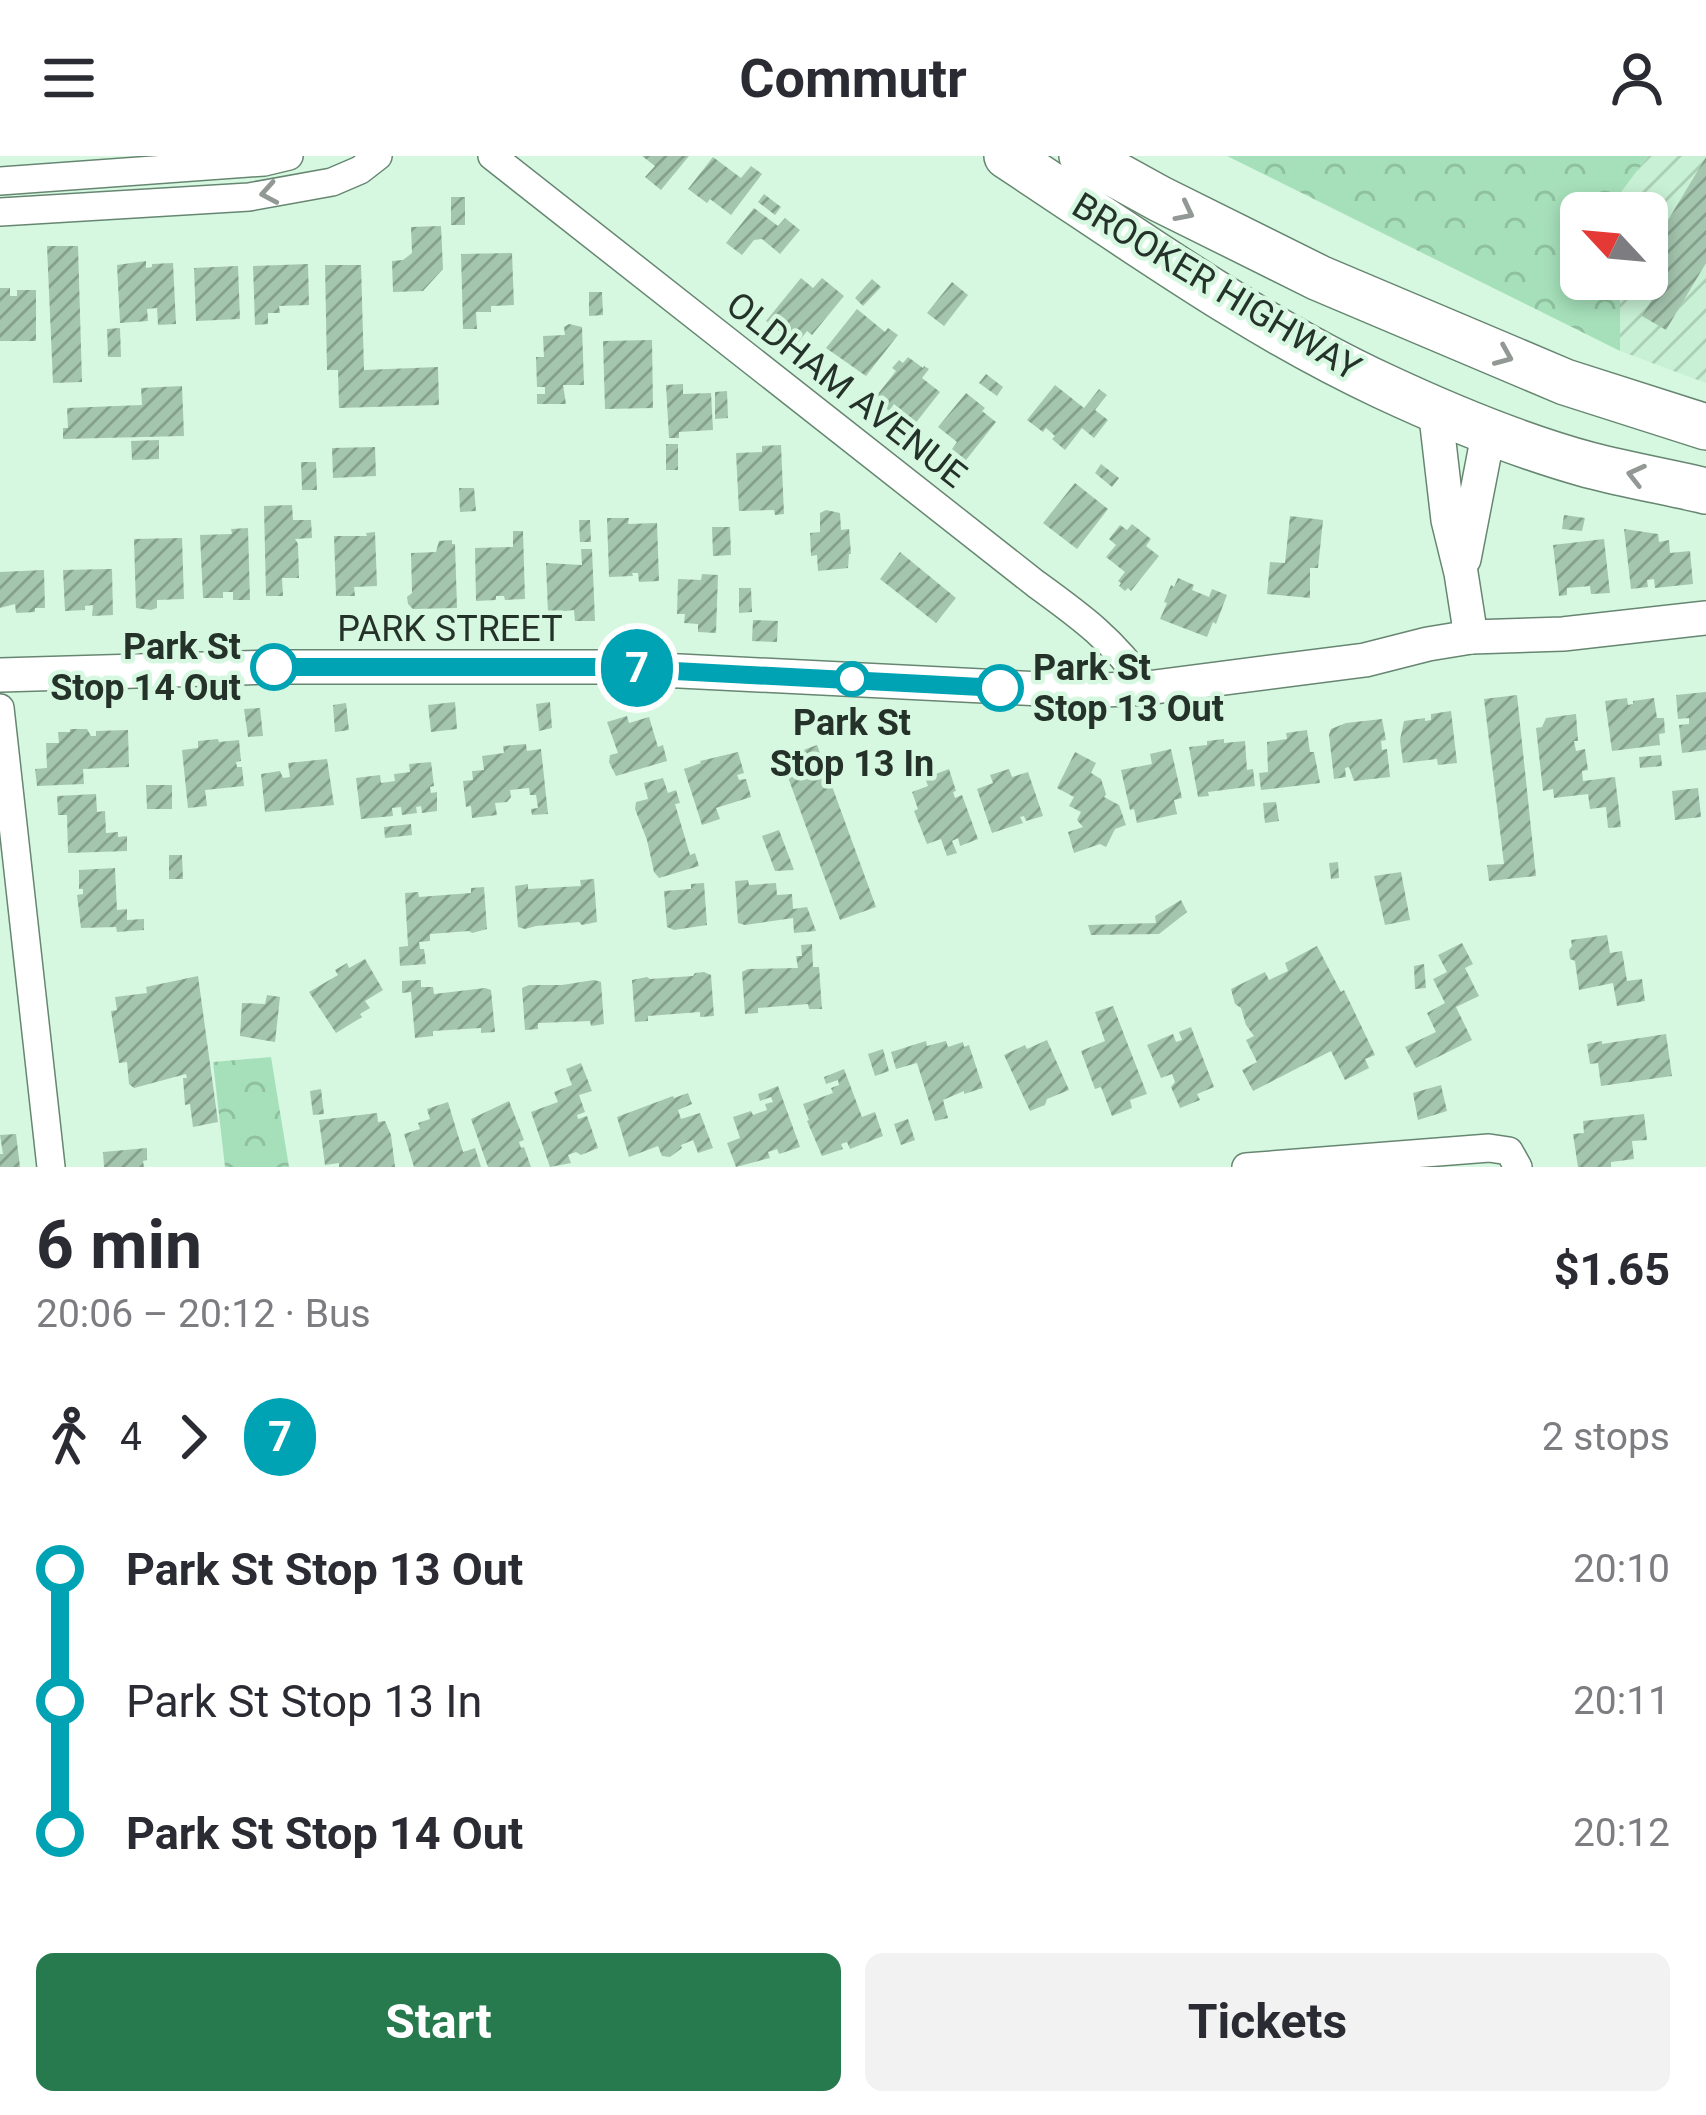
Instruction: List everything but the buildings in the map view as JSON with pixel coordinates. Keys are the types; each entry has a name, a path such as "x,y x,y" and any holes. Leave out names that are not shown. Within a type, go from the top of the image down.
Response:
{"highway":[{"name":"BROOKER HIGHWAY","path":"1007,156 1231,303 1325,357 1489,430 1590,465 1706,491"},
{"name":"BROOKER HIGHWAY","path":"1082,156 1319,278 1565,382 1706,427"},
{"path":"1319,278 1352,309 1465,373 1489,430"}],"street":[{"path":"0,182 264,162 289,156"},
{"path":"0,212 249,197 332,182 378,156"},
{"name":"OLDHAM AVENUE","path":"492,156 1095,627 1147,688"},
{"path":"1435,408 1448,520 1471,637"},
{"path":"1461,573 1489,430"},
{"path":"1473,505 1484,484 1507,463 1527,457 1567,457"},
{"name":"PARK STREET","path":"0,675 274,667 599,667 1083,691 1147,688 1365,661 1471,637 1563,634 1706,618"},
{"path":"0,708 51,1167"},
{"path":"1246,1167 1489,1148 1514,1159"}],"shaded area":[{"path":"1648,156 1706,156 1706,383 1620,351 1620,300 1668,300 1668,192 1621,192"}],"green space":[{"path":"1227,156 1648,156 1621,192 1560,192 1560,300 1620,300 1620,351"},
{"path":"271,1057 289,1167 225,1167 213,1062"}],"bus line":[{"name":"7","path":"274,667 599,667 1000,688"}],"place":[{"name":"Park St Stop 14 Out","path":"274,667"},
{"name":"Park St Stop 13 In","path":"852,679"},
{"name":"Park St Stop 13 Out","path":"1000,688"}]}
